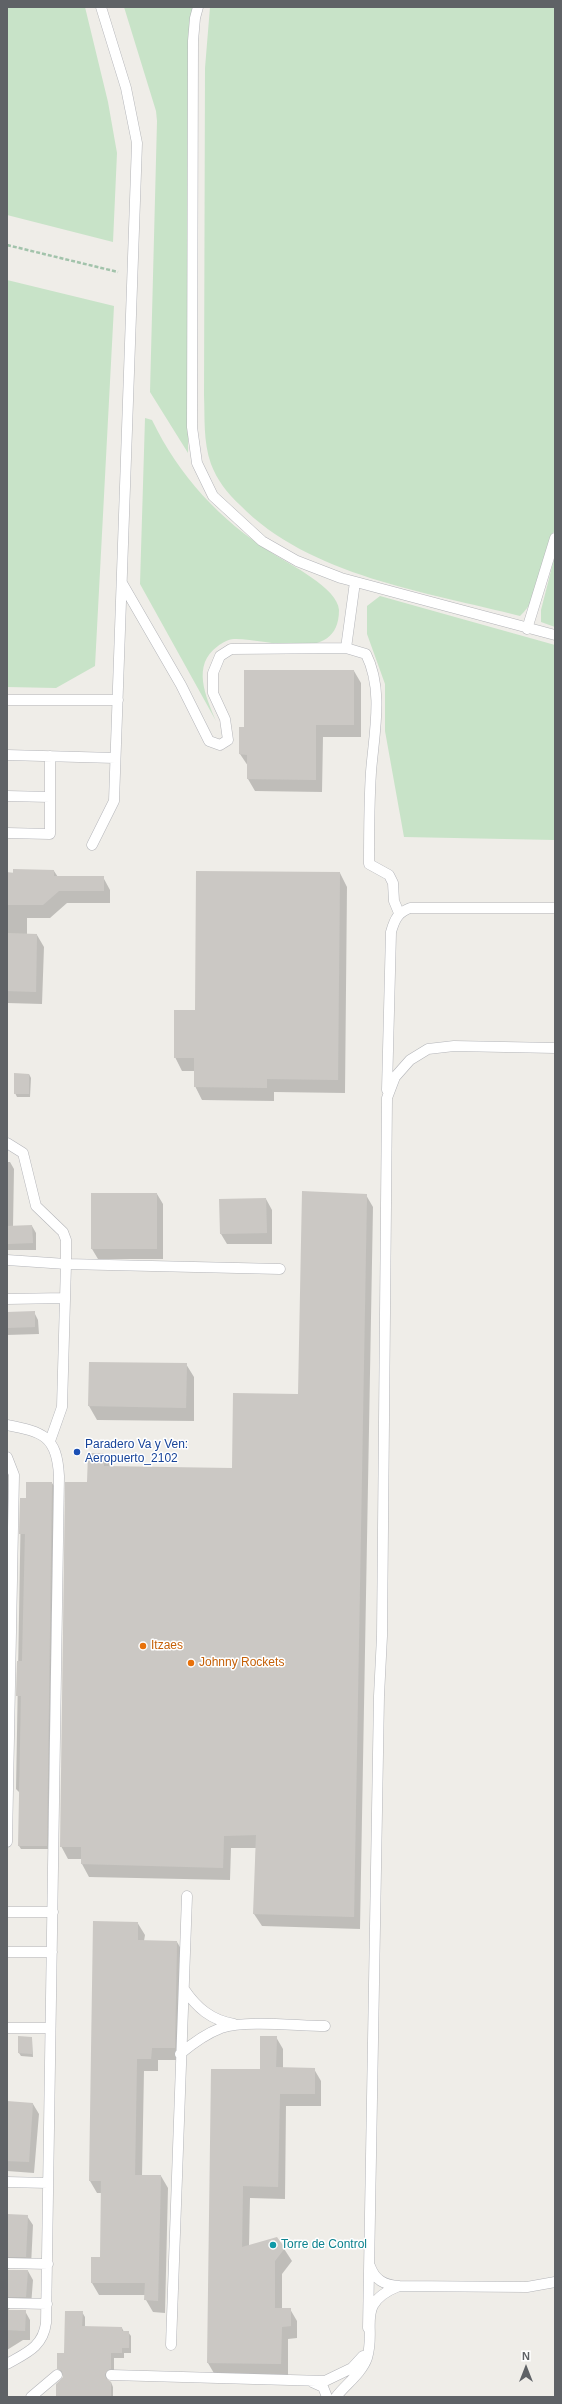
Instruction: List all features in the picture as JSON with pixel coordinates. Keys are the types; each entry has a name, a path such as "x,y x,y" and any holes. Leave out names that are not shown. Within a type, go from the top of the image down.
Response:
{"lane":[{"path":"92,845 114,801 137,143 126,88 101,7"},
{"path":"198,7 195,18 193,41 192,411 197,463 214,496 262,541 297,561 355,582 527,629 555,635"},
{"path":"527,629 555,538"},
{"path":"346,648 355,582"},
{"path":"122,583 181,685 209,741 220,745 228,740 225,719 213,693 213,673 220,656 231,649 346,648 366,654 372,667 377,692 371,781 370,864 389,875 394,883 394,900 399,913"},
{"path":"7,700 118,700"},
{"path":"7,755 115,758"},
{"path":"7,834 50,834 50,756"},
{"path":"7,796 50,797"},
{"path":"336,2397 364,2366 368,2347 378,1696 382,1636 387,1098 391,932 394,920 399,913 410,908 555,908"},
{"path":"387,1098 395,1077 410,1060 428,1049 454,1046 555,1048"},
{"path":"7,1143 23,1153 36,1206 62,1232 66,1240 62,1406 50,1441"},
{"path":"7,1260 66,1264 280,1269"},
{"path":"7,1299 65,1298"},
{"path":"7,1425 33,1430 50,1441 58,1457 59,1476 46,2323 42,2340 36,2347 7,2364"},
{"path":"7,1457 14,1475 7,1842"},
{"path":"171,2345 180,2054 188,1896"},
{"path":"7,1912 53,1912"},
{"path":"7,1952 52,1952"},
{"path":"184,1989 196,2005 209,2015 223,2022 238,2025 325,2026"},
{"path":"180,2054 209,2033 238,2025"},
{"path":"7,2028 50,2028"},
{"path":"7,2182 48,2183"},
{"path":"7,2263 48,2264"},
{"path":"369,2264 376,2278 389,2285 555,2288"},
{"path":"527,2287 555,2282"},
{"path":"368,2328 371,2312 377,2299 387,2291 399,2286"},
{"path":"7,2303 47,2304"},
{"path":"111,2374 153,2374 312,2382 325,2381 342,2374 359,2362 368,2347"},
{"path":"31,2397 57,2374"},
{"path":"312,2382 323,2388 326,2397"}],"path":[{"path":"7,246 132,275"},
{"path":"118,265 118,280"}],"green space":[{"path":"7,7 85,7 108,102 117,153 113,242 7,215"},
{"path":"124,7 193,7 189,37 188,453 150,392 157,121 156,111"},
{"path":"210,7 555,7 555,529 538,587 528,608 520,616 409,589 334,565 300,549 268,529 235,500 216,475 208,455 205,430 204,395 205,68"},
{"path":"7,280 114,306 95,666 56,688 7,687"},
{"path":"145,418 152,420 175,460 188,478 218,511 253,540 312,577 322,585 337,602 339,610 336,627 327,638 314,644 282,644 234,639 227,640 218,646 205,662 203,672 205,692 216,721 140,584"},
{"path":"555,555 555,627 541,622 541,610"},
{"path":"380,596 555,645 555,840 404,837 385,731 385,684 367,634 367,606"}],"building":[{"path":"244,670 354,670 354,725 316,725 316,780 247,779 247,755 239,754 239,727 244,727"},
{"path":"13,869 54,870 54,876 104,876 104,891 59,891 43,905 7,905 7,872 13,873"},
{"path":"196,871 340,872 338,1080 267,1079 267,1088 194,1087 194,1058 174,1058 174,1010 195,1010"},
{"path":"7,933 37,934 36,992 7,991"},
{"path":"14,1073 29,1074 29,1094 14,1094"},
{"path":"302,1191 367,1194 354,1917 253,1914 256,1835 224,1836 223,1868 81,1864 81,1847 60,1847 65,1482 87,1482 88,1453 104,1453 104,1466 232,1468 233,1393 298,1394"},
{"path":"91,1193 157,1193 157,1249 91,1249"},
{"path":"266,1198 267,1233 220,1234 219,1199"},
{"path":"32,1225 33,1243 7,1244 7,1226"},
{"path":"35,1311 35,1327 7,1328 7,1312"},
{"path":"89,1362 187,1363 186,1408 88,1406"},
{"path":"26,1482 52,1482 47,1846 18,1846 21,1696 16,1696 17,1661 22,1661 25,1534 19,1534 20,1498 26,1498"},
{"path":"93,1921 138,1922 138,1940 177,1941 175,2048 152,2048 151,2059 137,2059 135,2175 161,2175 158,2301 144,2300 145,2283 91,2283 91,2257 100,2257 101,2181 89,2181"},
{"path":"18,2036 32,2037 32,2054 18,2053"},
{"path":"260,2036 277,2036 276,2067 315,2068 315,2094 280,2094 278,2187 243,2186 242,2247 277,2237 285,2248 275,2261 275,2308 291,2308 291,2326 282,2327 281,2364 207,2363 211,2069 260,2069"},
{"path":"7,2101 33,2103 29,2162 7,2161"},
{"path":"7,2214 28,2215 26,2257 7,2257"},
{"path":"7,2270 28,2270 26,2297 7,2297"},
{"path":"7,2310 26,2310 25,2331 7,2330"},
{"path":"65,2311 83,2311 82,2326 122,2327 122,2331 129,2331 129,2348 122,2348 122,2353 111,2353 111,2369 105,2374 106,2378 111,2382 111,2397 56,2396 56,2384 63,2377 62,2371 57,2369 57,2353 64,2353"}],"place":[{"name":"Paradero Va y Ven: Aeropuerto_2102","path":"77,1452"},
{"name":"Itzaes","path":"143,1646"},
{"name":"Johnny Rockets","path":"191,1663"},
{"name":"Torre de Control","path":"273,2245"}]}
